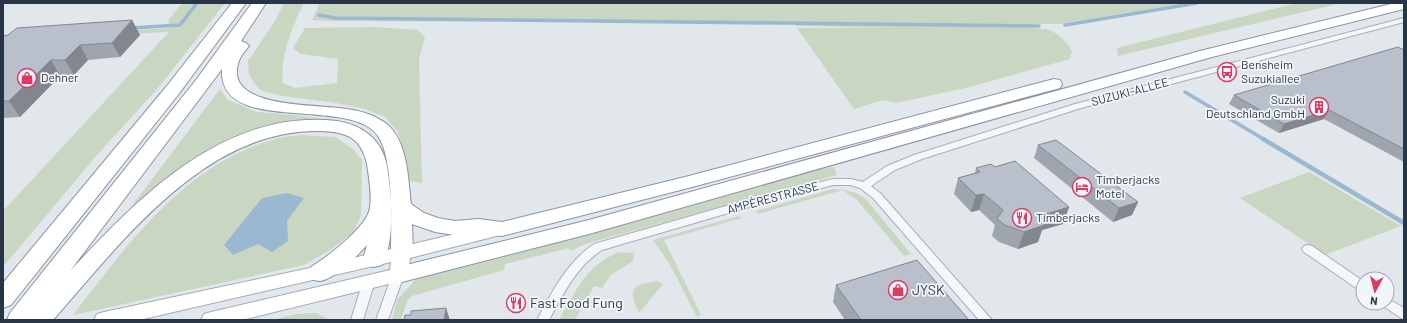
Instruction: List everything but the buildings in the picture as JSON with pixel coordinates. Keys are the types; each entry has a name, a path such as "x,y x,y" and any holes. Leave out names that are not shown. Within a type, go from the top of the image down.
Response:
{"highway":[{"path":"3,299 172,91 239,3"},
{"path":"19,320 97,221 246,23 259,3"},
{"path":"401,207 417,218 435,225 455,228 479,226 502,229 700,179 1181,49 1370,3"},
{"path":"398,275 604,223 1206,54 1404,5"},
{"path":"246,23 245,38 230,63 230,79 234,89 240,94 259,103 272,106 358,116 376,126 390,139 393,148 401,207 402,253"},
{"path":"39,320 127,225 164,191 194,167 219,152 247,139 292,127 317,125 341,128 361,136 370,147 375,157 378,169 379,239 374,259"},
{"path":"319,273 340,258 358,242 372,226 379,210"}],"main road":[{"path":"104,320 319,273 502,229"},
{"path":"211,320 398,275 402,253"},
{"path":"368,281 374,259"}],"street":[{"name":"SUZUKI-ALLEE","path":"864,186 891,168 918,157 1078,106 1404,20"},
{"name":"AMPÈRESTRASSE","path":"543,320 566,280 579,262 587,253 598,247 740,206 833,182 851,182 864,186 877,196 986,320"},
{"path":"1308,249 1355,281"},
{"path":"382,320 398,275"},
{"path":"357,320 368,281"},
{"path":"1395,309 1404,315"}],"green space":[{"path":"182,3 225,3 158,88 97,155 3,267 3,211 169,32 3,41 3,38 171,28 168,21"},
{"path":"284,3 304,3 291,32 283,62 283,83 295,88 337,83 338,59 301,54 293,48 305,28 375,27 418,30 425,38 419,58 422,183 410,181 398,132 385,117 365,109 336,103 283,96 262,91 254,83 249,74 248,61 275,21"},
{"path":"320,3 1185,3 1059,24 1029,24 1036,28 1052,31 1059,36 1072,51 1070,59 966,88 896,103 883,100 854,109 797,28 883,28 796,26 796,23 312,20"},
{"path":"1297,3 1342,3 1118,56 1117,48"},
{"path":"220,89 228,100 257,112 337,121 279,123 226,141 196,160 115,228"},
{"path":"303,135 335,137 353,149 362,160 361,216 353,232 332,249 304,265 73,315 137,235 161,209 186,186 214,166 244,150 279,138"},
{"path":"834,167 837,175 585,244 571,251 569,248 505,264 504,270 412,296 407,301 401,320 392,320 397,300 415,280 426,275 692,205 815,170"},
{"path":"1309,172 1401,226 1325,255 1240,198"},
{"path":"833,189 843,190 758,214 756,211"},
{"path":"843,190 853,192 865,198 911,254 904,256 858,201"},
{"path":"739,216 742,218 664,240 701,315 697,317 669,263 653,240"},
{"path":"619,252 634,253 633,261 611,275 602,288 594,286 575,320 559,320 577,289 590,272 608,257"},
{"path":"658,281 663,284 639,313 633,298 634,290 642,284"},
{"path":"316,313 330,320 272,320 297,314"}],"water":[{"path":"287,193 304,198 287,221 288,241 272,252 258,244 233,255 224,245 262,198"}],"waterway":[{"path":"131,28 180,25 197,3"},
{"path":"1065,25 1197,3"},
{"path":"319,15 335,18 1039,26"},
{"path":"1185,92 1265,140"},
{"path":"1263,139 1404,223"}],"place":[{"name":"Bensheim Suzukiallee","path":"1227,72"},
{"name":"Dehner","path":"27,78"},
{"name":"Suzuki Deutschland GmbH","path":"1319,107"},
{"name":"Timberjacks Motel","path":"1082,187"},
{"name":"Timberjacks","path":"1022,218"},
{"name":"JYSK","path":"898,290"},
{"name":"Fast Food Fung","path":"516,303"}]}
